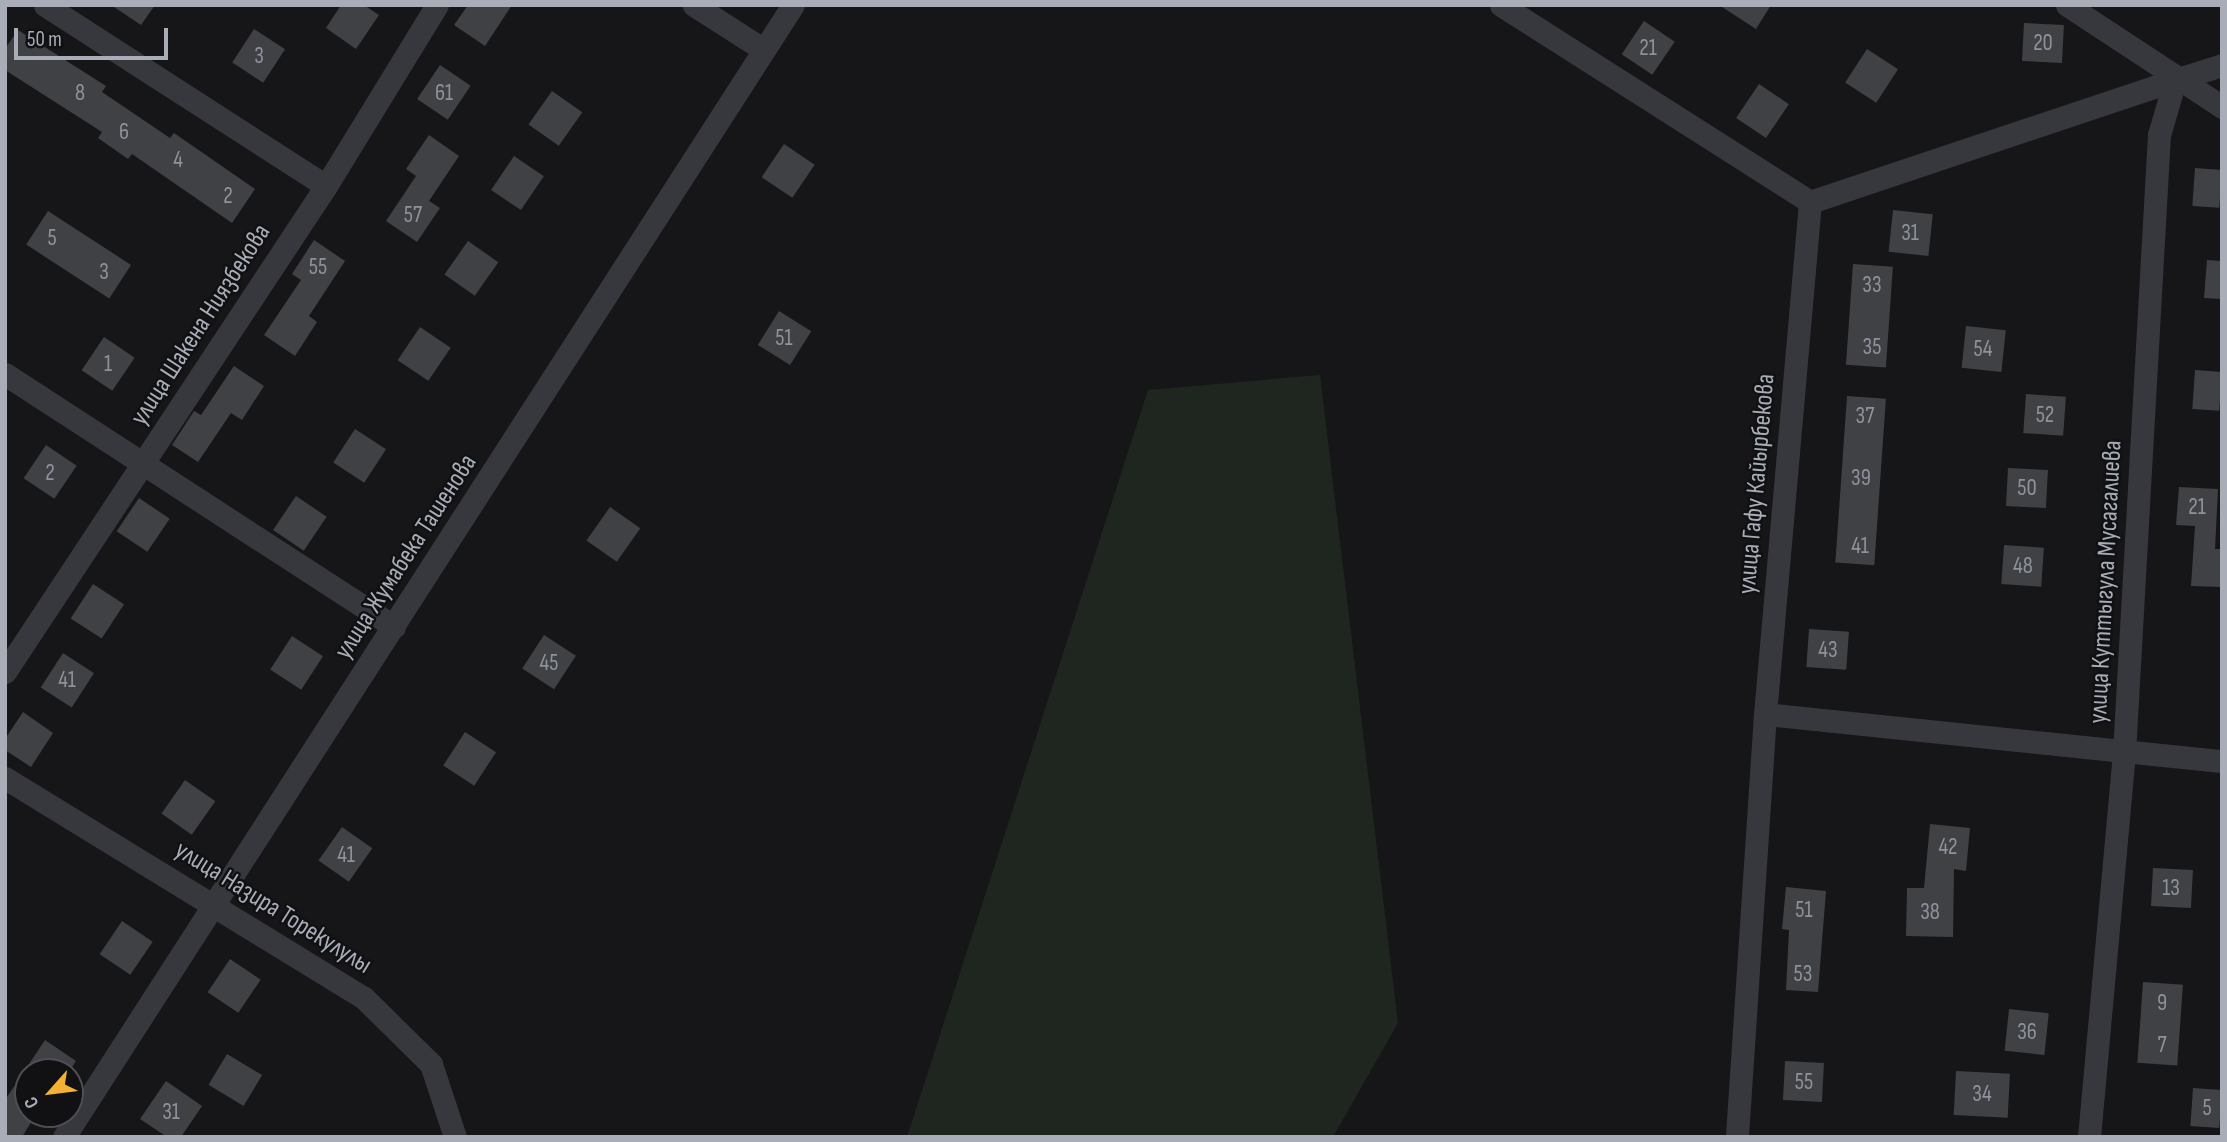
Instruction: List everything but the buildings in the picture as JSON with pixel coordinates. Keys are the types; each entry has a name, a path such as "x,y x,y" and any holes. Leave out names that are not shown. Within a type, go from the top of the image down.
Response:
{"street":[{"path":"45,5 326,186"},
{"name":"улица Шакена Ниязбекова","path":"5,672 326,186 437,5"},
{"path":"694,5 764,50"},
{"name":"улица Жумабека Ташенова","path":"64,1137 217,905 793,5"},
{"path":"2067,5 2175,80 2222,107"},
{"path":"1511,8 1810,202 2222,65"},
{"name":"улица Куттыгула Мусагалиева","path":"2090,1137 2124,752 2159,135 2175,80"},
{"name":"улица Гафу Кайырбекова","path":"1737,1137 1766,714 1810,202"},
{"path":"5,374 394,627"},
{"path":"1766,714 2222,761"},
{"name":"улица Назира Торекулулы","path":"5,778 217,905 373,1007 431,1064 455,1137"}],"shaded area":[{"path":"1320,375 1398,1023 1333,1137 907,1137 1148,390"}]}
